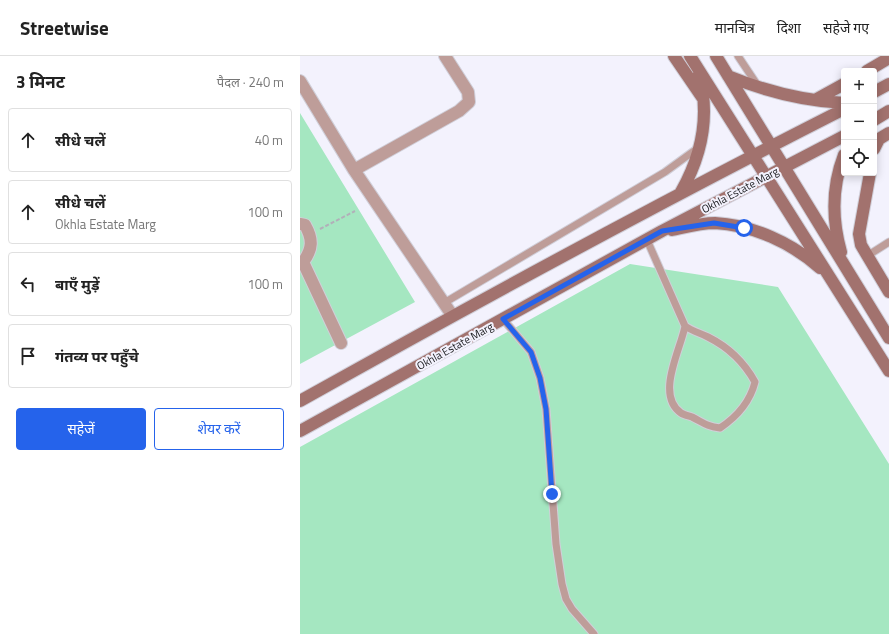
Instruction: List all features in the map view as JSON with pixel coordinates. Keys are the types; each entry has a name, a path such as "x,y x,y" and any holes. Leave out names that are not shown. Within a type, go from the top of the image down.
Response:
{"main road":[{"path":"674,56 704,99"},
{"path":"716,56 889,338"},
{"path":"872,68 889,58"},
{"path":"681,192 694,167 703,130 704,99 693,61"},
{"path":"693,61 889,371"},
{"path":"728,76 761,89 815,100 841,103"},
{"path":"877,90 889,84"},
{"path":"815,100 841,86"},
{"path":"300,400 452,315 681,192 841,111"},
{"path":"877,118 889,111"},
{"path":"877,142 879,138 889,133"},
{"name":"Okhla Estate Marg","path":"300,431 662,231 841,138"},
{"path":"841,163 838,171 834,211 838,240 846,268"},
{"path":"869,176 859,234 861,245 889,292"},
{"path":"662,231 714,223 744,228 778,240 809,258 830,277"}],"street":[{"path":"354,170 459,111 469,102 468,92 445,56"},
{"path":"300,81 354,170 452,315"},
{"path":"300,224 305,225 310,233 311,248 302,262 341,343"}],"lane":[{"path":"738,56 761,89"},
{"path":"444,303 665,172 700,146"},
{"path":"647,240 685,326 671,370 669,384 671,400 680,412 708,426 720,428 733,420 748,401 755,382 746,366 732,353 708,337 685,326"},
{"path":"867,256 889,242"},
{"path":"503,319 531,352 540,378 546,409 556,544 562,584 566,599 572,609 594,634"}],"path":[{"path":"310,233 355,211"}],"green space":[{"path":"300,113 415,302 300,364"},
{"path":"630,264 778,287 889,464 889,634 300,634 300,447"}],"route":[{"path":"552,494 546,409 540,378 531,352 503,319 662,231 714,223 744,228"}]}
